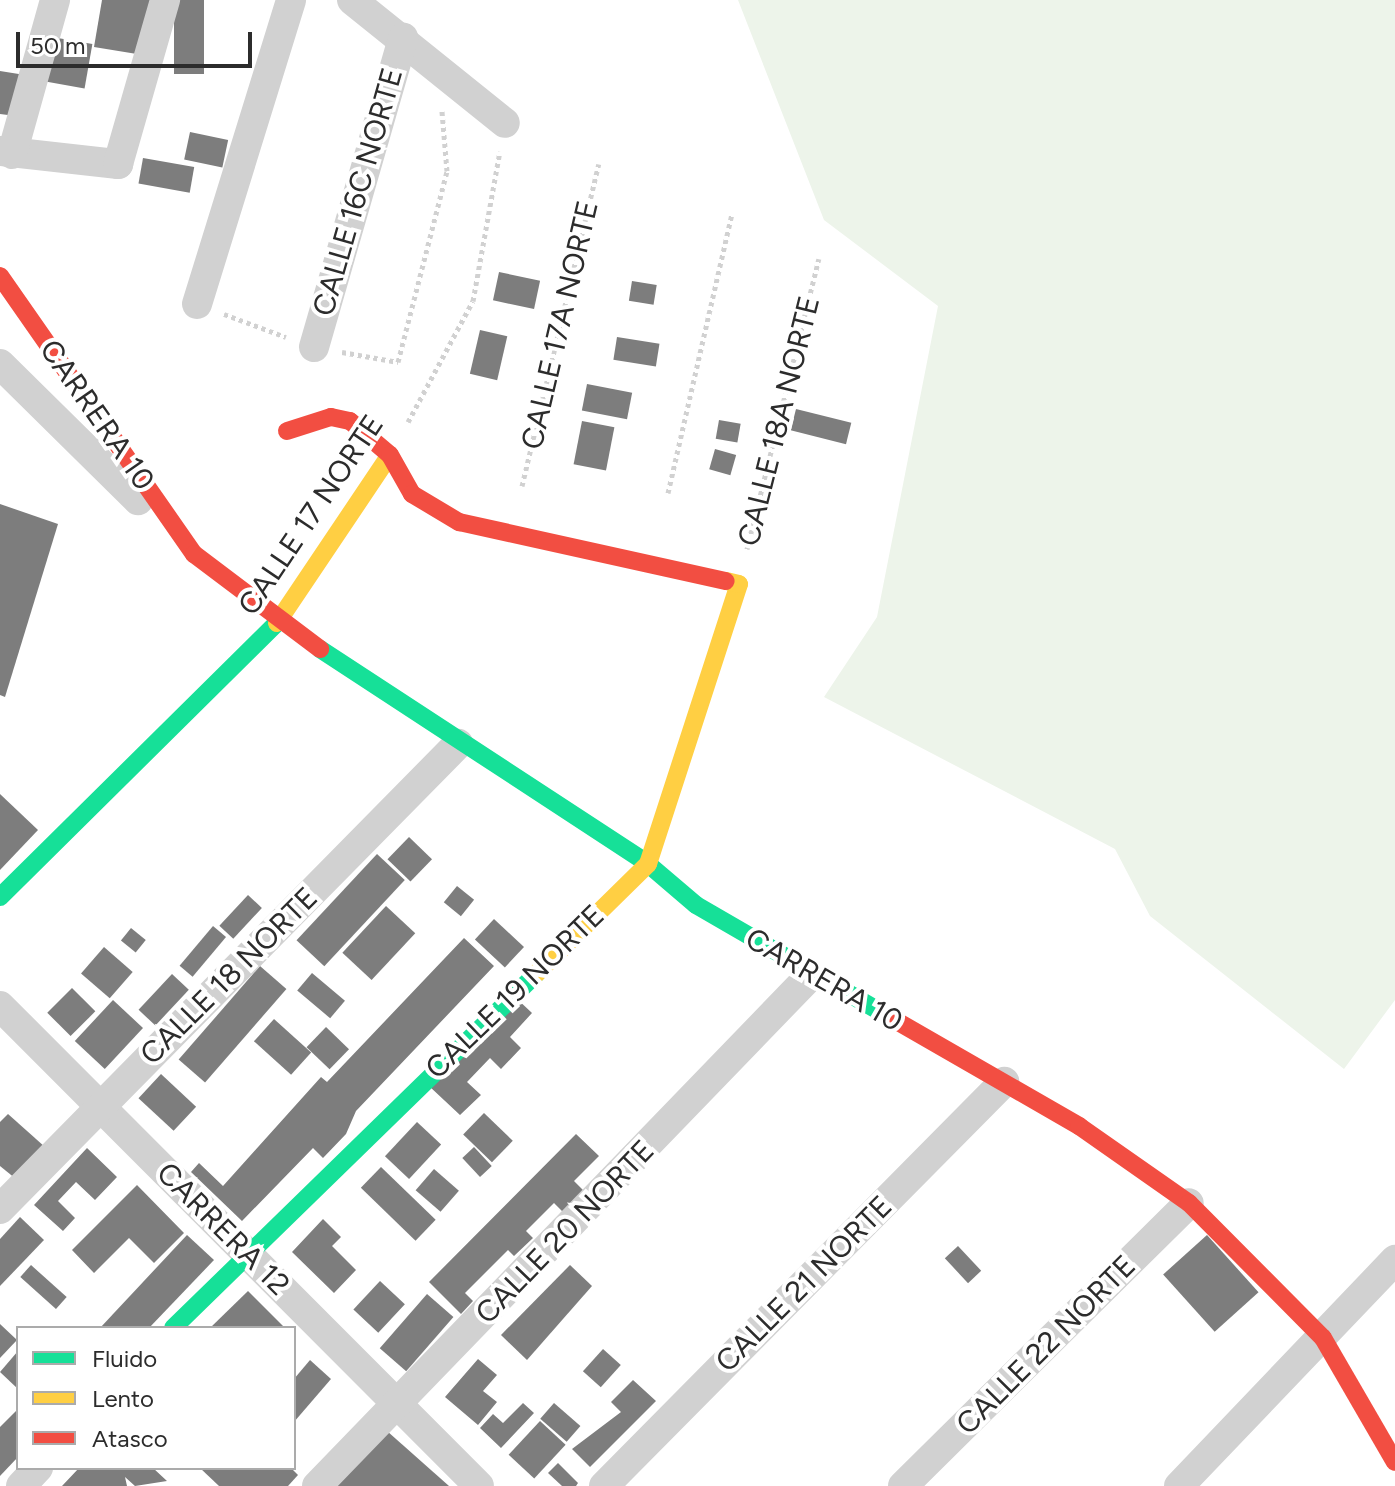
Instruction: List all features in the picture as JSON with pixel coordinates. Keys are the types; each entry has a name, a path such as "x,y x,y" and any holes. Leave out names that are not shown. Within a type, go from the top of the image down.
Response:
{"street":[{"path":"55,0 6,152 118,164 165,0"},
{"path":"197,304 291,0"},
{"path":"352,0 403,38 440,75 505,123"},
{"name":"CALLE 16C NORTE","path":"314,347 403,38"},
{"name":"CARRERA 10","path":"0,276 194,554"},
{"name":"CARRERA 10","path":"0,364 194,554 278,622 458,744 648,864 696,905 810,976 1004,1082 1189,1203 1323,1338 1395,1462"},
{"path":"287,431 331,417 366,432 390,455 412,494 459,522 739,584"},
{"name":"CALLE 17 NORTE","path":"0,897 278,622 390,455"},
{"name":"CALLE 19 NORTE","path":"175,1326 245,1252 648,864 739,584"},
{"name":"CALLE 18 NORTE","path":"0,1209 458,744"},
{"name":"CALLE 20 NORTE","path":"317,1486 399,1406 810,976"},
{"name":"CARRERA 12","path":"0,1006 479,1486"},
{"name":"CALLE 21 NORTE","path":"604,1486 1004,1082"},
{"name":"CALLE 22 NORTE","path":"903,1486 1189,1203"},
{"path":"1179,1486 1395,1260"},
{"path":"21,1486 36,1470"}],"path":[{"path":"398,362 447,171 440,75"},
{"name":"CALLE 17 NORTE","path":"390,455 473,301 505,123"},
{"name":"CALLE 17A NORTE","path":"522,486 599,164"},
{"path":"668,493 732,213"},
{"name":"CALLE 18A NORTE","path":"739,584 819,259"}],"shaded area":[{"path":"738,0 1395,0 1395,1000 1344,1069 1150,916 1115,849 824,697 877,617 938,306 824,220"}],"building":[{"path":"102,0 153,0 143,55 94,47"},
{"path":"174,0 204,0 204,74 174,74"},
{"path":"52,37 92,44 85,88 44,81"},
{"path":"0,71 25,75 16,116 0,114"},
{"path":"190,132 228,140 222,167 184,159"},
{"path":"143,158 194,167 190,193 138,184"},
{"path":"499,272 540,281 534,309 493,300"},
{"path":"632,281 657,285 654,305 629,301"},
{"path":"480,330 507,336 497,380 470,374"},
{"path":"617,337 659,344 656,366 613,360"},
{"path":"587,384 632,393 627,419 582,411"},
{"path":"796,409 851,423 846,444 791,430"},
{"path":"719,420 741,424 737,443 716,439"},
{"path":"582,421 614,427 606,470 574,464"},
{"path":"715,449 736,455 730,475 709,469"},
{"path":"0,504 58,524 5,697 0,695"},
{"path":"0,794 38,830 0,870"},
{"path":"409,837 432,859 410,882 387,859"},
{"path":"377,854 405,880 324,966 297,940"},
{"path":"457,886 474,900 461,916 444,902"},
{"path":"248,895 262,908 233,939 219,926"},
{"path":"386,906 415,933 372,980 342,953"},
{"path":"494,919 524,947 505,967 475,939"},
{"path":"213,926 226,937 193,977 180,966"},
{"path":"131,928 146,940 136,952 121,940"},
{"path":"464,938 494,966 356,1111 346,1134 323,1158 313,1148 242,1221 191,1172 199,1163 223,1186 321,1077 327,1082"},
{"path":"104,947 133,972 110,998 81,973"},
{"path":"260,966 286,989 205,1083 179,1060"},
{"path":"312,973 345,1001 330,1018 297,991"},
{"path":"172,974 189,990 155,1026 139,1010"},
{"path":"72,988 95,1011 71,1036 47,1013"},
{"path":"515,997 532,1013 510,1037 521,1048 501,1069 490,1058 467,1082 481,1095 460,1115 429,1086"},
{"path":"113,1000 143,1028 105,1069 75,1041"},
{"path":"274,1019 311,1052 291,1075 254,1041"},
{"path":"326,1027 349,1049 330,1069 307,1047"},
{"path":"161,1074 196,1107 174,1131 138,1098"},
{"path":"484,1113 513,1141 492,1162 463,1135"},
{"path":"8,1114 45,1147 16,1179 0,1166 0,1122"},
{"path":"417,1122 441,1145 409,1179 385,1156"},
{"path":"576,1134 599,1156 574,1181 586,1193 565,1214 554,1203 526,1231 533,1238 514,1256 508,1250 465,1293 473,1301 461,1314 429,1282"},
{"path":"474,1147 492,1166 480,1177 462,1158"},
{"path":"87,1148 117,1177 95,1200 76,1182 58,1201 75,1218 63,1231 34,1205"},
{"path":"381,1167 436,1220 416,1241 361,1188"},
{"path":"434,1169 459,1191 441,1212 416,1190"},
{"path":"137,1185 184,1233 154,1263 129,1238 94,1273 72,1250"},
{"path":"20,1217 44,1240 0,1286 0,1239"},
{"path":"323,1219 341,1237 332,1246 356,1270 334,1293 292,1252"},
{"path":"187,1235 214,1260 151,1326 102,1326"},
{"path":"1207,1235 1259,1292 1215,1332 1163,1274"},
{"path":"958,1246 981,1271 968,1283 945,1258"},
{"path":"31,1265 67,1297 56,1309 20,1277"},
{"path":"570,1265 592,1286 527,1360 501,1335"},
{"path":"380,1281 405,1304 378,1333 353,1310"},
{"path":"248,1291 283,1326 212,1326"},
{"path":"427,1294 453,1317 406,1371 380,1348"},
{"path":"0,1324 16,1341 0,1358"},
{"path":"603,1349 621,1365 601,1387 583,1371"},
{"path":"16,1353 16,1387 0,1372"},
{"path":"478,1359 497,1375 483,1391 497,1402 478,1425 445,1397"},
{"path":"310,1360 331,1379 296,1420 296,1377"},
{"path":"633,1380 656,1401 590,1467 572,1449 621,1412 611,1402"},
{"path":"523,1403 534,1413 501,1448 480,1428 493,1414 503,1423"},
{"path":"554,1403 580,1426 567,1442 540,1419"},
{"path":"16,1411 16,1459 0,1476 0,1427"},
{"path":"540,1421 566,1445 534,1479 509,1455"},
{"path":"387,1431 449,1486 337,1486"},
{"path":"558,1463 578,1483 576,1486 562,1486 548,1473"},
{"path":"77,1470 155,1470 167,1481 135,1486 125,1477 127,1486 62,1486"},
{"path":"202,1470 293,1470 298,1475 288,1486 219,1486"}],"traffic: fast":[{"path":"0,897 277,623"},
{"path":"320,649 648,864 696,905 893,1019"},
{"path":"175,1326 536,974"}],"traffic: slow":[{"path":"277,623 390,455"},
{"path":"536,974 648,864 739,584 726,581"}],"traffic: jam":[{"path":"0,276 194,554 320,649"},
{"path":"287,431 331,417 350,421 390,455 412,494 459,522 726,581"},
{"path":"893,1019 1079,1126 1189,1203 1323,1338 1395,1462"}]}
